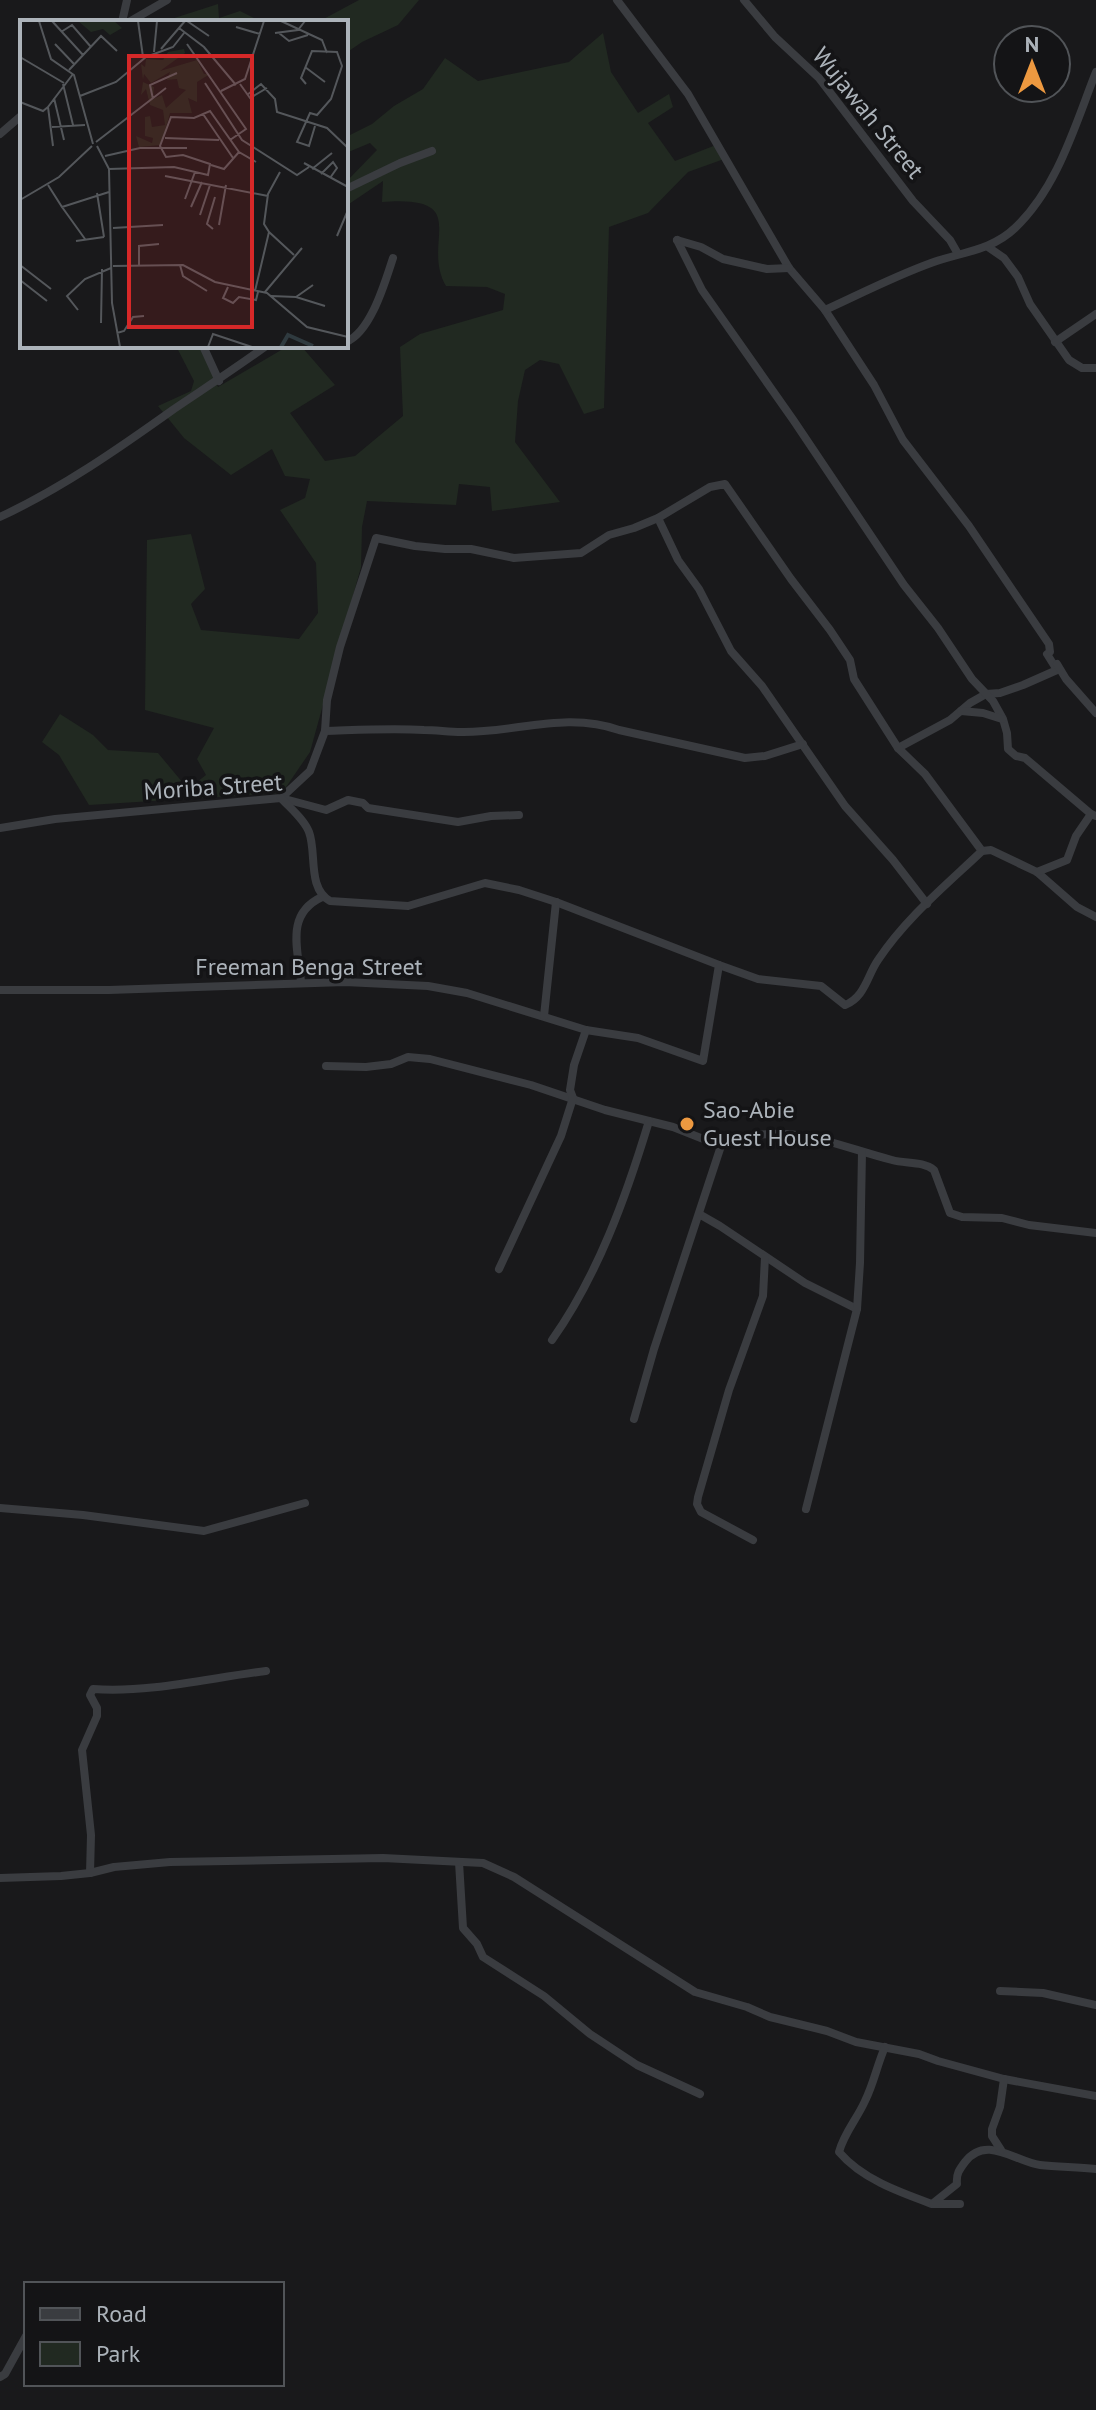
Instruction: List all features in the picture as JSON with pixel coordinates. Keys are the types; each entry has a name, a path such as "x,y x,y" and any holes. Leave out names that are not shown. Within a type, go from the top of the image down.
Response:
{"street":[{"path":"122,20 127,0"},
{"path":"132,20 167,0"},
{"path":"617,0 688,94 789,268 825,310 874,385 903,440 1015,592 1049,644 1050,652 1066,679 1096,713"},
{"name":"Wujawah Street","path":"744,0 775,37 819,78 913,201 950,240 958,254"},
{"path":"825,310 930,263 988,247 1014,230 1038,202 1057,169 1096,72"},
{"path":"0,134 20,117"},
{"path":"348,188 432,151"},
{"path":"789,268 767,269 723,259 701,247 677,240 702,290 904,585 1003,719 1008,749 1016,756 1025,758 1094,815 1076,836 1067,860 1037,872"},
{"path":"988,247 1004,258 1018,277 1030,304 1069,360 1082,368 1096,368"},
{"path":"348,341 359,333 380,297 393,258"},
{"path":"1055,342 1096,314"},
{"path":"204,348 219,381"},
{"path":"0,517 70,480 263,348"},
{"path":"982,851 925,774 898,748 854,679 850,660 725,484 710,487 658,518 609,535 581,553 514,558 471,549 415,546 376,538 340,647 327,700 325,731 310,771 281,798 307,827 317,884 322,897 330,901 408,906 485,883 556,902 758,979 821,986 845,1005 856,999 876,963 908,920 982,851 991,850 1037,872 1077,907 1096,917"},
{"path":"658,518 678,560 699,589 731,651 762,686 845,806 927,904"},
{"path":"898,748 950,720 986,694 1012,689 1057,670 1047,654 1050,652"},
{"path":"960,711 1003,719"},
{"path":"325,731 424,729 462,733 557,722 585,722 745,758 765,756 803,744"},
{"name":"Moriba Street","path":"0,828 87,815 281,798 326,810 348,800 363,803 368,808 458,822 519,815"},
{"path":"301,982 296,931 308,903 322,897"},
{"path":"544,1016 556,902"},
{"name":"Freeman Benga Street","path":"0,990 301,982 428,986 467,993 586,1030 638,1038 703,1061 719,965"},
{"path":"499,1269 561,1136 573,1098 570,1090 574,1065 586,1030"},
{"path":"326,1066 366,1067 391,1064 408,1057 430,1059 673,1127 721,1146 741,1137 779,1132 824,1141 896,1162 928,1165 934,1170 950,1213 1096,1233"},
{"path":"552,1340 579,1297 612,1227 632,1177 649,1121"},
{"path":"634,1419 721,1146"},
{"path":"806,1509 857,1309 862,1152"},
{"path":"699,1214 805,1283 857,1309"},
{"path":"753,1540 701,1512 697,1504 729,1390 763,1296 765,1257"},
{"path":"0,1508 204,1531 305,1503"},
{"path":"90,1873 91,1835 82,1750 97,1716 97,1708 90,1695 93,1689 121,1691 266,1671"},
{"path":"0,1878 90,1873 114,1867 183,1862 383,1858 483,1863 514,1877 695,1992 856,2042 919,2054 1004,2079 1096,2096"},
{"path":"459,1862 463,1928 477,1944 483,1957 544,1996 590,2034 637,2065 700,2094"},
{"path":"1000,1991 1043,1993 1096,2005"},
{"path":"885,2047 875,2080 839,2152 846,2161 896,2191 932,2204 960,2204"},
{"path":"1001,2150 992,2136 992,2129 1000,2107 1004,2079"},
{"path":"932,2204 957,2184 956,2173 970,2156 985,2151 1001,2150 1037,2165 1096,2169"},
{"path":"0,2377 5,2374 24,2340"}],"green space":[{"path":"359,0 419,0 398,25 348,52 348,20 322,20"},
{"path":"218,4 219,18 240,11 258,20 168,20"},
{"path":"603,33 611,72 638,113 669,94 673,107 648,123 675,161 716,145 724,159 688,172 648,213 609,227 604,408 584,414 559,364 540,360 525,370 518,401 515,442 560,502 492,511 490,487 459,484 456,505 367,501 362,527 361,567 310,752 282,793 89,805 59,755 42,742 60,714 93,735 108,750 158,753 188,789 206,775 197,759 214,728 145,710 147,540 191,534 205,589 191,604 201,630 299,639 318,613 316,563 280,510 305,498 310,479 285,476 272,449 231,475 184,438 158,406 191,391 194,381 177,348 201,348 218,387 285,348 303,348 335,385 290,413 325,461 355,456 403,416 400,347 420,334 503,310 505,294 487,287 446,286 438,253 439,225 436,214 428,206 410,202 382,202 383,181 348,205 348,180 377,150 370,143 348,152 348,136 372,124 423,89 445,58 478,81 569,62"}],"place":[{"name":"Sao-Abie Guest House","path":"687,1124"}]}
